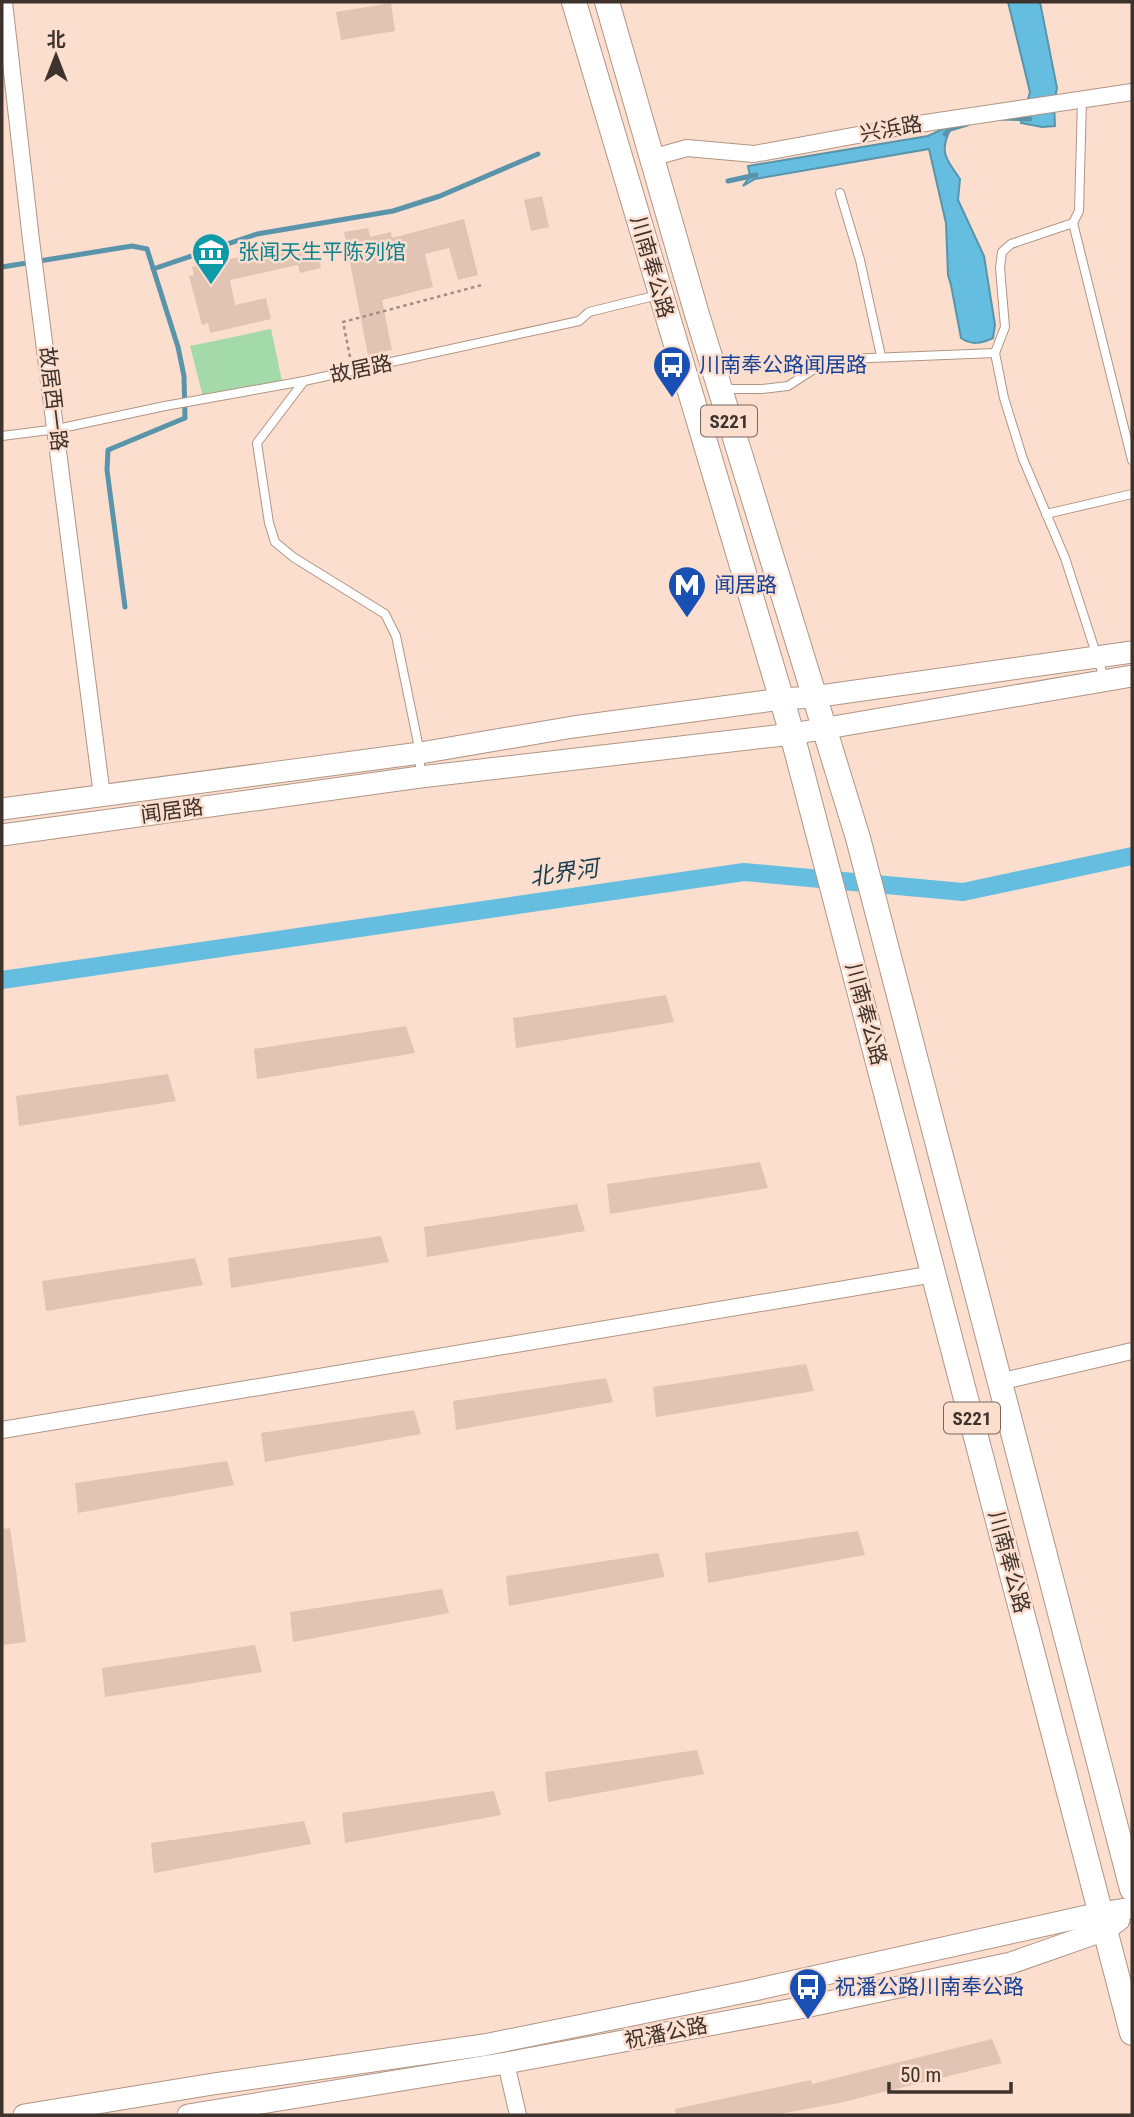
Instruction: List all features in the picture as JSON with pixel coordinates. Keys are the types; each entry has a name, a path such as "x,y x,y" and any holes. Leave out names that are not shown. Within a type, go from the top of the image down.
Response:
{"main road":[{"name":"川南奉公路","path":"573,2 792,734 1132,2033"},
{"name":"川南奉公路","path":"607,2 720,389 858,838 1132,1889"},
{"path":"2,809 420,753 573,727 1132,652"},
{"name":"闻居路","path":"2,835 420,777 792,734 1132,676"},
{"path":"24,2115 213,2084 484,2045 1103,1922 1132,1910"},
{"name":"祝潘公路","path":"188,2115 506,2063 805,2007 1011,1963 1103,1922"}],"street":[{"name":"故居西一路","path":"4,2 31,240 102,796"},
{"name":"兴浜路","path":"651,158 687,148 754,155 912,125 1132,92"},
{"path":"2,1430 934,1274"},
{"path":"999,1382 1132,1351"},
{"path":"506,2063 518,2115"}],"lane":[{"path":"1082,99 1079,211 1073,223 1132,460"},
{"path":"839,193 860,260 881,356"},
{"path":"1073,223 1011,244 1002,252 1000,268 1005,327 995,353 1004,398 1023,459 1065,558 1105,681"},
{"name":"故居路","path":"2,436 57,429 353,371 579,321 589,312 660,295"},
{"path":"720,389 788,386 814,369 846,359 995,353"},
{"path":"304,381 257,443 269,523 275,542 293,557 385,614 396,636 420,753 420,777"},
{"path":"1046,514 1132,494"}],"path":[{"path":"353,371 343,322 482,285"}],"green space":[{"path":"271,329 282,381 203,397 190,346"}],"water":[{"path":"1008,2 1040,2 1057,88 1054,103 1055,126 1042,127 1021,123 1030,92"},
{"path":"945,128 949,132 945,146 946,157 960,179 958,200 984,256 995,325 993,338 981,342 973,343 961,338 948,275 946,223 929,149 755,179 743,186 750,176 748,166 928,136"}],"building":[{"path":"391,3 395,31 341,40 336,12"},
{"path":"542,196 549,227 531,231 524,200"},
{"path":"464,219 478,275 458,280 449,248 425,254 433,287 382,300 392,350 368,355 344,232 368,228 370,237 391,232 392,238"},
{"name":"张闻天生平陈列馆","path":"315,241 321,268 300,273 298,265 230,280 235,305 266,298 271,319 210,333 208,323 202,325 189,276 194,275 192,267"},
{"path":"666,995 674,1022 516,1048 513,1018"},
{"path":"406,1026 415,1053 257,1079 254,1049"},
{"path":"168,1074 176,1101 19,1126 16,1096"},
{"path":"760,1162 768,1188 610,1214 607,1184"},
{"path":"577,1204 585,1231 427,1257 424,1227"},
{"path":"381,1236 389,1262 231,1288 228,1258"},
{"path":"195,1258 203,1285 46,1311 42,1281"},
{"path":"806,1364 814,1391 656,1417 653,1387"},
{"path":"606,1378 613,1402 456,1430 453,1401"},
{"path":"414,1410 421,1434 265,1462 261,1433"},
{"path":"227,1461 234,1485 78,1513 75,1483"},
{"path":"10,1528 26,1642 2,1645 2,1529"},
{"path":"858,1531 865,1555 708,1583 705,1553"},
{"path":"658,1553 665,1577 509,1606 506,1576"},
{"path":"442,1589 449,1613 293,1642 290,1612"},
{"path":"255,1645 262,1672 105,1697 102,1668"},
{"path":"697,1750 704,1774 548,1802 545,1772"},
{"path":"494,1791 501,1815 345,1843 342,1813"},
{"path":"304,1821 311,1844 154,1873 151,1843"},
{"path":"992,2039 1002,2063 839,2103 774,2115 676,2115 675,2109 811,2080 812,2084"}],"waterway":[{"path":"1001,118 1030,119"},
{"path":"945,134 950,129 967,124"},
{"path":"153,269 257,234 393,211 440,196 538,154"},
{"path":"728,181 756,175"},
{"path":"2,267 132,246 147,249 178,347 184,376 185,418 108,450 107,470 125,607"},
{"name":"北界河","path":"2,980 744,872 963,892 1132,856"}],"place":[{"name":"张闻天生平陈列馆","path":"211,286"},
{"name":"川南奉公路闻居路","path":"672,399"},
{"name":"闻居路","path":"687,619"},
{"name":"祝潘公路川南奉公路","path":"808,2021"}]}
